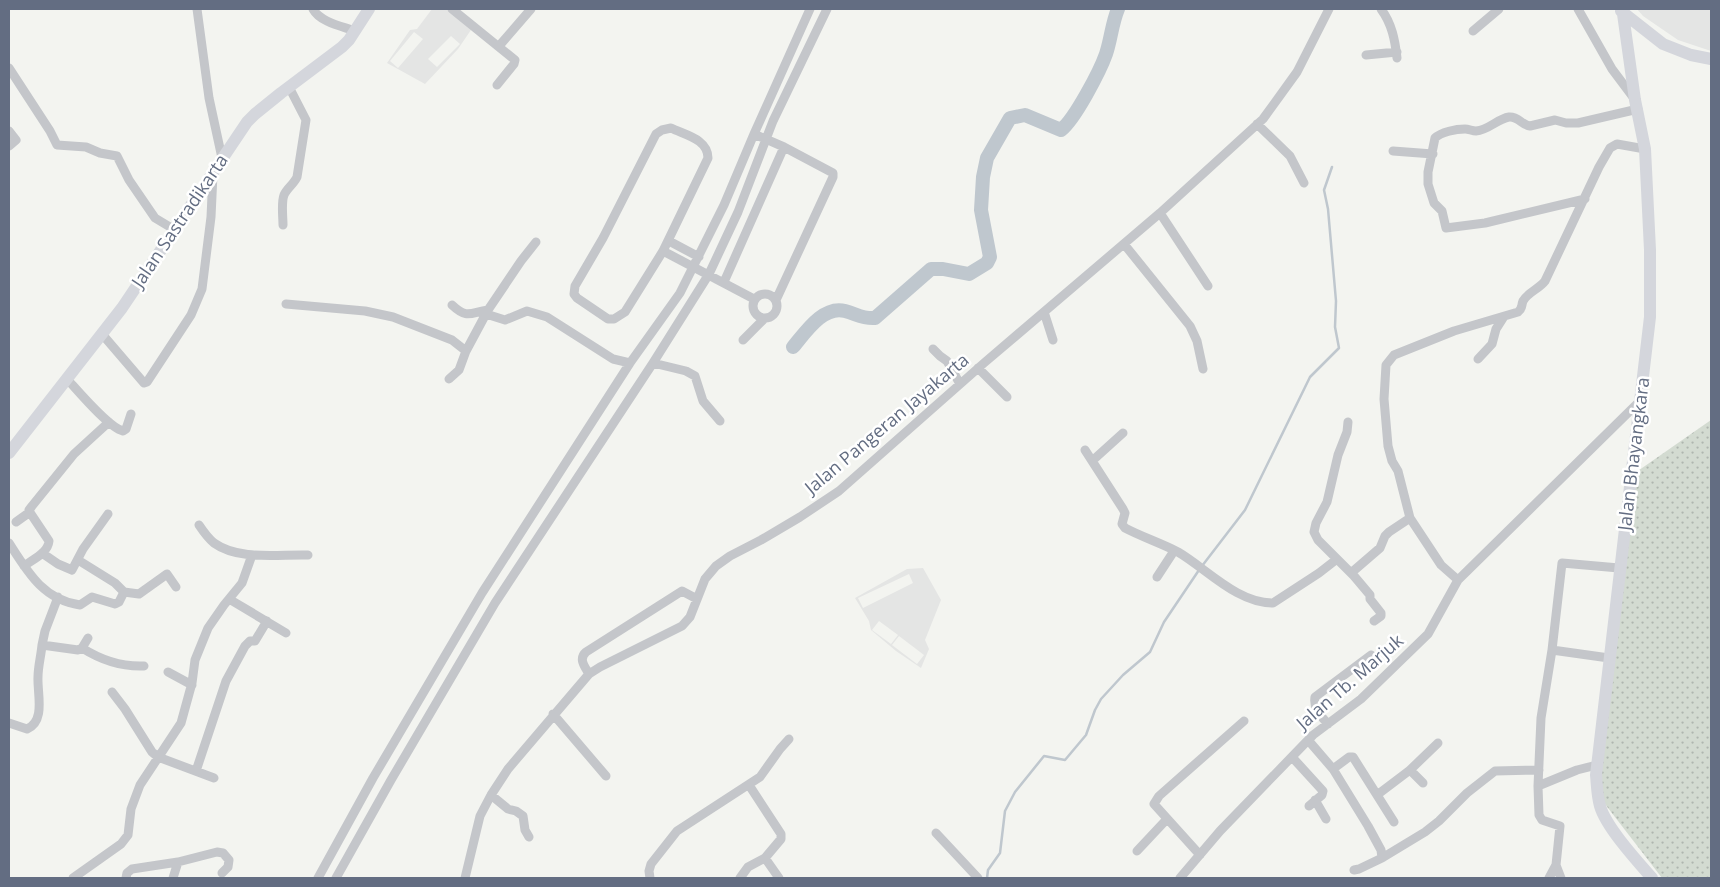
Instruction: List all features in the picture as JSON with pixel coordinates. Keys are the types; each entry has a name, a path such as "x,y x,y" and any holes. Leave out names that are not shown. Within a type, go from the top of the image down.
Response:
{"street":[{"path":"197,9 209,98 222,158"},
{"path":"313,9 322,18 355,32"},
{"name":"Jalan Sastradikarta","path":"9,453 122,308 222,158 255,114 342,47 355,32 369,9"},
{"path":"452,9 514,60 514,64 497,85"},
{"path":"499,46 531,9"},
{"path":"318,878 421,695 480,597 630,363 680,293 724,205 810,9"},
{"path":"336,878 391,780 492,609 709,274 738,212 773,121 827,9"},
{"name":"Jalan Pangeran Jayakarta","path":"465,878 480,816 491,795 508,769 589,674 682,626 690,617 705,579 716,566 730,556 800,518 839,490 978,368 1160,213 1263,119 1297,72 1329,9"},
{"path":"1366,55 1397,55 1394,34 1388,18 1380,9"},
{"path":"1473,32 1499,9"},
{"path":"1578,9 1612,69 1636,105 1578,123 1566,123 1555,120 1526,126 1519,119 1509,117 1480,130 1465,129 1437,136 1428,172 1428,184 1434,203 1442,211 1445,226 1448,228 1485,223 1585,199"},
{"path":"1621,11 1663,44 1691,55 1711,59"},
{"name":"Jalan Bhayangkara","path":"1621,11 1644,149 1650,250 1650,317 1597,765 1597,792 1600,808 1620,840 1652,878"},
{"path":"9,68 50,131 55,144 59,146 86,147 100,153 117,156 155,218 175,230"},
{"path":"283,225 283,199 285,193 297,177 306,120 289,88"},
{"path":"1257,124 1290,156 1304,183"},
{"path":"671,128 698,140 704,145 708,158 663,251 619,317 608,319 574,294 577,282 603,238 656,134 671,128"},
{"path":"9,131 16,140 9,146"},
{"path":"743,340 764,319 772,316 777,309 776,300 833,177 833,173 828,169 754,134"},
{"path":"1458,580 1441,565 1410,518 1398,472 1392,461 1388,446 1384,399 1386,365 1394,355 1454,331 1503,318 1522,309 1523,301 1541,286 1610,148 1617,144 1644,149"},
{"path":"749,145 762,151"},
{"path":"724,282 784,147"},
{"path":"1393,152 1433,154"},
{"path":"102,334 144,383 147,382 191,315 202,289 211,218 212,174"},
{"path":"1160,213 1208,286"},
{"path":"669,241 699,256"},
{"path":"448,379 459,370 466,351 487,312 536,242"},
{"path":"1124,244 1190,326 1203,369"},
{"path":"663,251 754,299"},
{"path":"764,319 756,315 752,308 754,299 761,294 770,295 776,300"},
{"path":"286,304 365,311 393,317 452,340 466,351"},
{"path":"452,305 461,313 471,315 487,312 505,320 527,311 535,312 547,317 613,359 630,363"},
{"path":"1044,312 1053,340"},
{"path":"1478,359 1492,344 1496,329 1503,318"},
{"path":"933,349 948,361 960,384"},
{"path":"653,363 686,371 694,376 703,401 720,421"},
{"path":"978,368 1007,397"},
{"path":"67,379 119,430 123,431 126,428 131,414"},
{"name":"Jalan Tb. Marjuk","path":"1180,878 1308,740 1361,699 1428,634 1458,580 1641,400"},
{"path":"16,522 30,512 34,502 74,454 109,422"},
{"path":"1348,422 1347,432 1338,455 1327,502 1316,523 1314,532 1318,540 1370,595 1370,599 1381,614 1374,621"},
{"path":"1092,461 1123,433"},
{"path":"1085,450 1124,512 1123,526 1174,551 1233,591 1265,603 1273,603 1337,559"},
{"path":"24,566 49,546 49,541 30,512"},
{"path":"42,553 71,570 83,549 108,514"},
{"path":"1351,573 1377,552 1390,530 1410,518"},
{"path":"199,525 210,540 230,551 252,555 308,555"},
{"path":"9,543 41,588 58,598 80,605 94,597 115,604 119,602 124,592"},
{"path":"1157,577 1174,551"},
{"path":"73,878 128,835 131,809 140,785 181,723 192,685 195,660 208,628 242,583 252,555"},
{"path":"78,560 115,583 124,592 139,594 167,574 176,586"},
{"path":"1549,878 1556,865 1560,828 1559,825 1540,818 1538,786 1541,718 1552,650 1561,564 1564,562 1619,568"},
{"path":"589,674 582,660 582,655 586,652 680,592 684,591 697,599"},
{"path":"480,597 492,609"},
{"path":"9,723 27,729 33,726 36,719 40,704 38,678 42,646 45,631 58,598"},
{"path":"229,599 286,633"},
{"path":"196,771 226,681 245,646 250,641 255,641 267,621"},
{"path":"42,646 80,650 88,638"},
{"path":"82,648 121,665 144,666"},
{"path":"1552,650 1609,658"},
{"path":"1328,724 1316,710 1315,697 1371,656"},
{"path":"168,672 192,685"},
{"path":"112,692 152,752 158,757 214,778"},
{"path":"554,714 606,776"},
{"path":"1200,855 1154,804 1156,800 1244,721"},
{"path":"650,878 648,871 651,864 677,831 760,777 789,739"},
{"path":"1308,740 1333,769 1368,826 1382,858"},
{"path":"1377,795 1410,770 1438,744"},
{"path":"1292,756 1323,791 1324,793 1312,803 1326,819"},
{"path":"1333,769 1351,756 1394,822"},
{"path":"1538,786 1578,770 1597,765"},
{"path":"1410,770 1423,783"},
{"path":"1354,870 1382,858 1432,826 1467,794 1495,772 1539,770"},
{"path":"740,878 748,867 765,858 781,839 781,834 749,785"},
{"path":"491,795 508,809 516,810 523,816 525,830 529,837"},
{"path":"1137,851 1167,820"},
{"path":"936,833 978,878"},
{"path":"126,878 132,869 178,862 220,852 226,855 230,863 222,873"},
{"path":"765,858 779,878"},
{"path":"173,878 178,862"},
{"path":"1556,865 1561,878"}],"shaded area":[{"path":"432,9 454,9 473,27 458,49 425,84 387,63 410,30 417,29","holes":["414,32 423,39 398,68 390,61","451,36 460,44 437,67 428,59"]},
{"path":"1637,9 1711,9 1711,51 1678,40 1643,16"},
{"path":"1711,420 1711,878 1662,878 1598,795 1632,475"},
{"path":"923,568 941,600 925,640 929,649 921,668 896,651 871,630 869,621 855,598 907,569","holes":["909,574 913,583 863,608 858,598","879,621 898,635 891,644 872,630","899,636 924,655 917,664 892,645"]}],"waterway":[{"path":"793,347 815,322 829,312 845,311 863,317 875,318 931,269 943,269 969,274 987,263 990,257 981,210 983,177 987,158 1010,118 1025,115 1061,130 1067,124 1093,83 1103,62 1118,9"},
{"path":"1202,566 1245,510 1310,377 1339,348 1335,327 1336,301 1328,209 1324,190 1332,167"},
{"path":"987,878 988,870 1000,853 1005,811 1015,792 1044,756 1065,760 1086,735 1101,699 1123,675 1150,652 1164,622 1199,570"}]}
